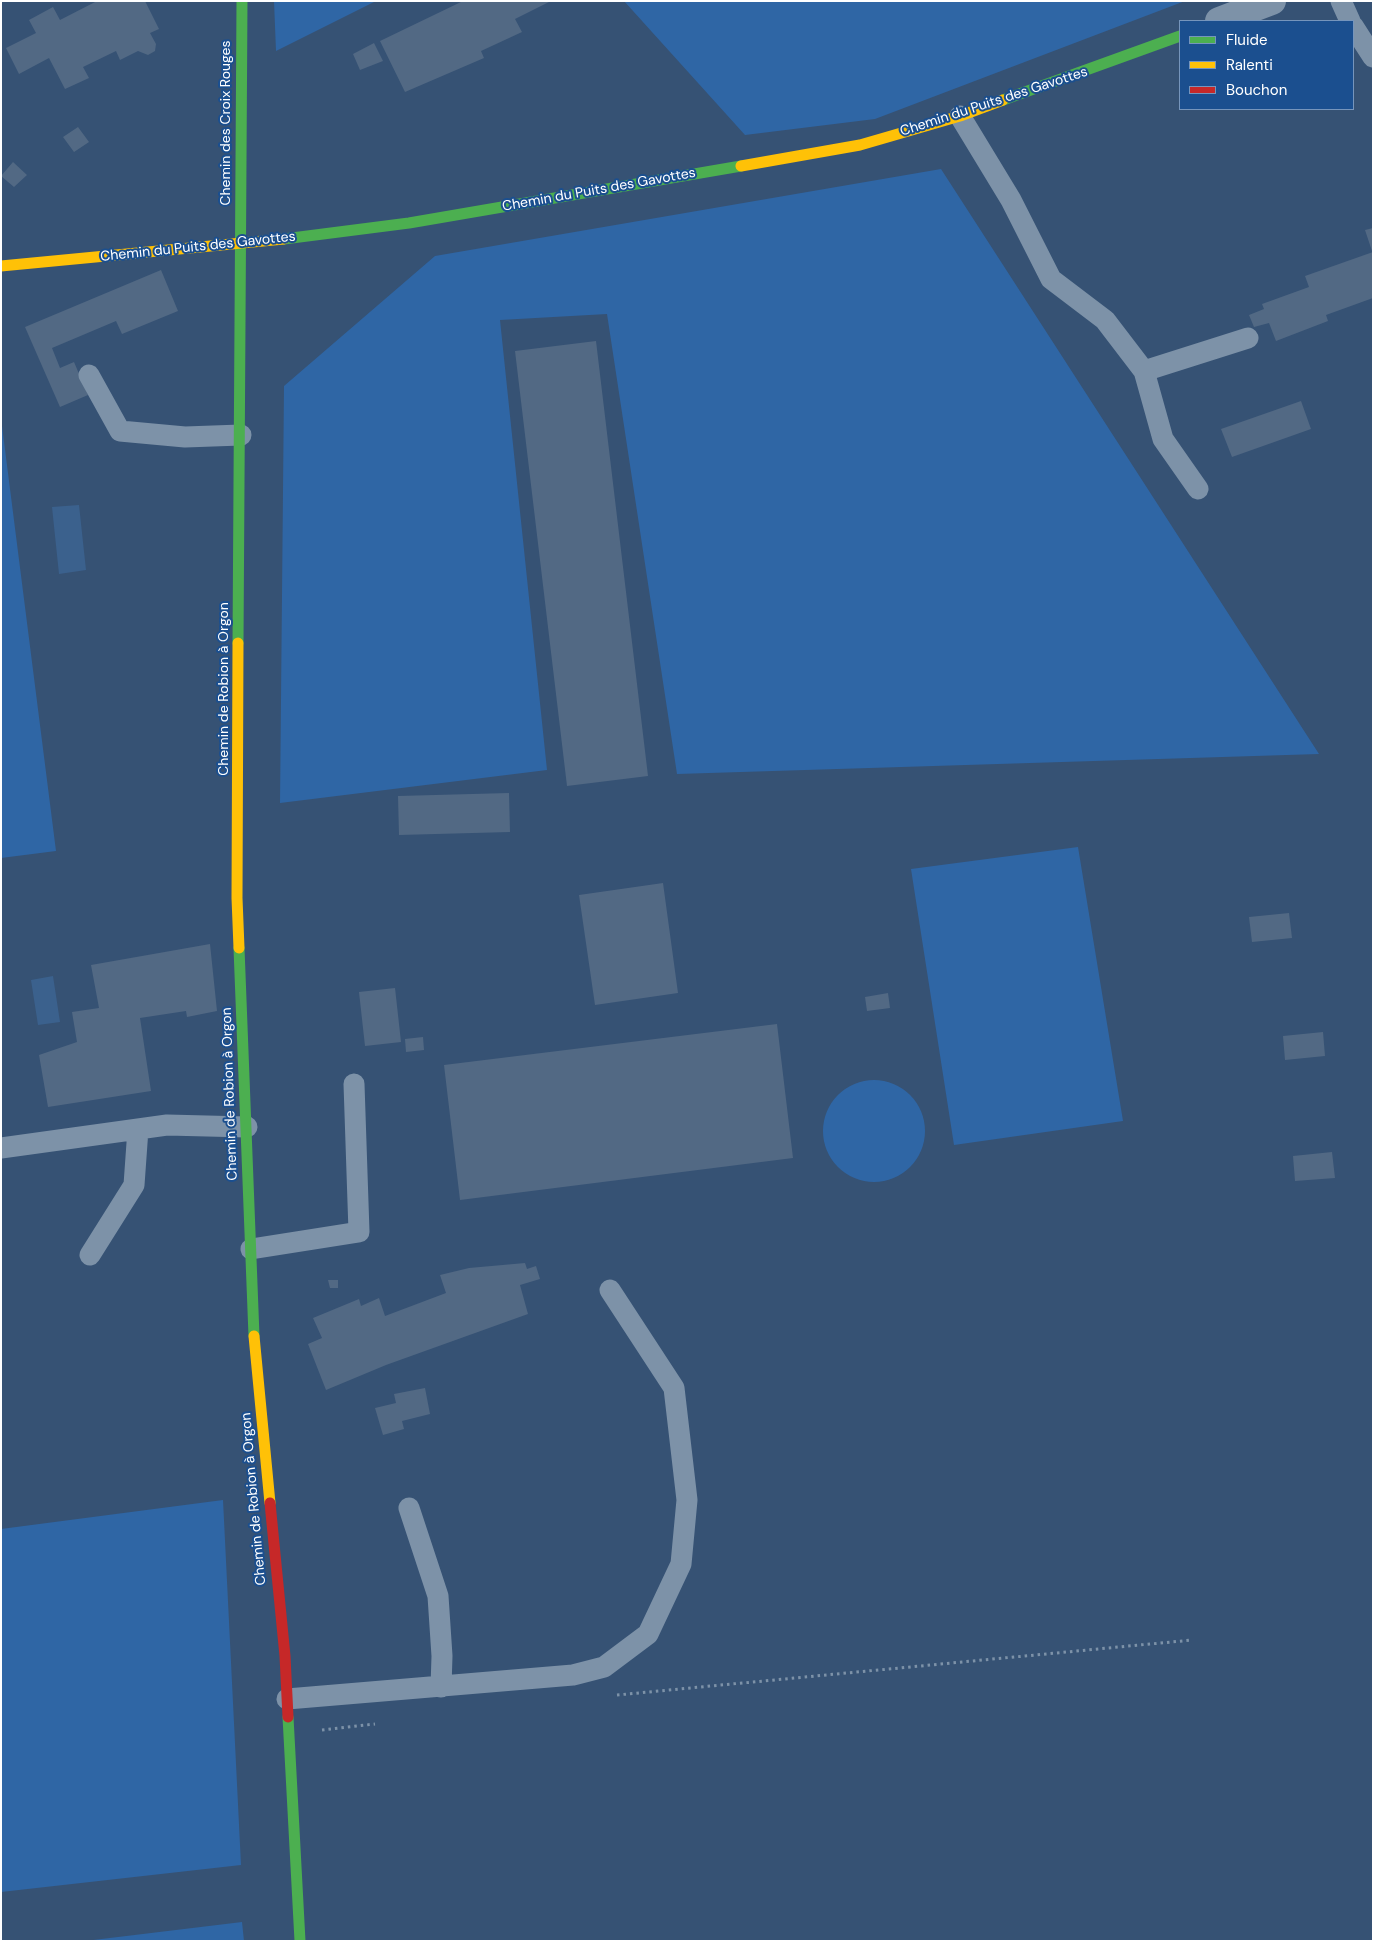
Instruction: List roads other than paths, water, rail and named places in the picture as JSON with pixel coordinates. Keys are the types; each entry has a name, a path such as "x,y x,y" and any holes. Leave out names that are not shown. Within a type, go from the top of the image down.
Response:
{"street":[{"name":"Chemin des Croix Rouges","path":"240,245 242,1"},
{"path":"1222,20 1272,1"},
{"name":"Chemin du Puits des Gavottes","path":"1,266 240,245 409,223 860,145 960,116 1179,36"},
{"name":"Chemin de Robion à Orgon","path":"240,245 242,258 238,898 255,1350 287,1699 300,1941"}],"lane":[{"path":"1341,1 1350,20"},
{"path":"1354,28 1373,57"},
{"path":"960,116 1011,200 1051,279 1106,320 1144,371 1163,439 1198,489"},
{"path":"1144,371 1248,338"},
{"path":"89,375 120,431 184,437 241,435"},
{"path":"251,1249 359,1232 354,1084"},
{"path":"1,1148 167,1125 247,1127"},
{"path":"90,1255 134,1185 138,1129"},
{"path":"287,1699 573,1675 604,1667 648,1634 681,1564 687,1500 674,1388 610,1290"},
{"path":"409,1508 438,1596 442,1656 441,1687"}]}
